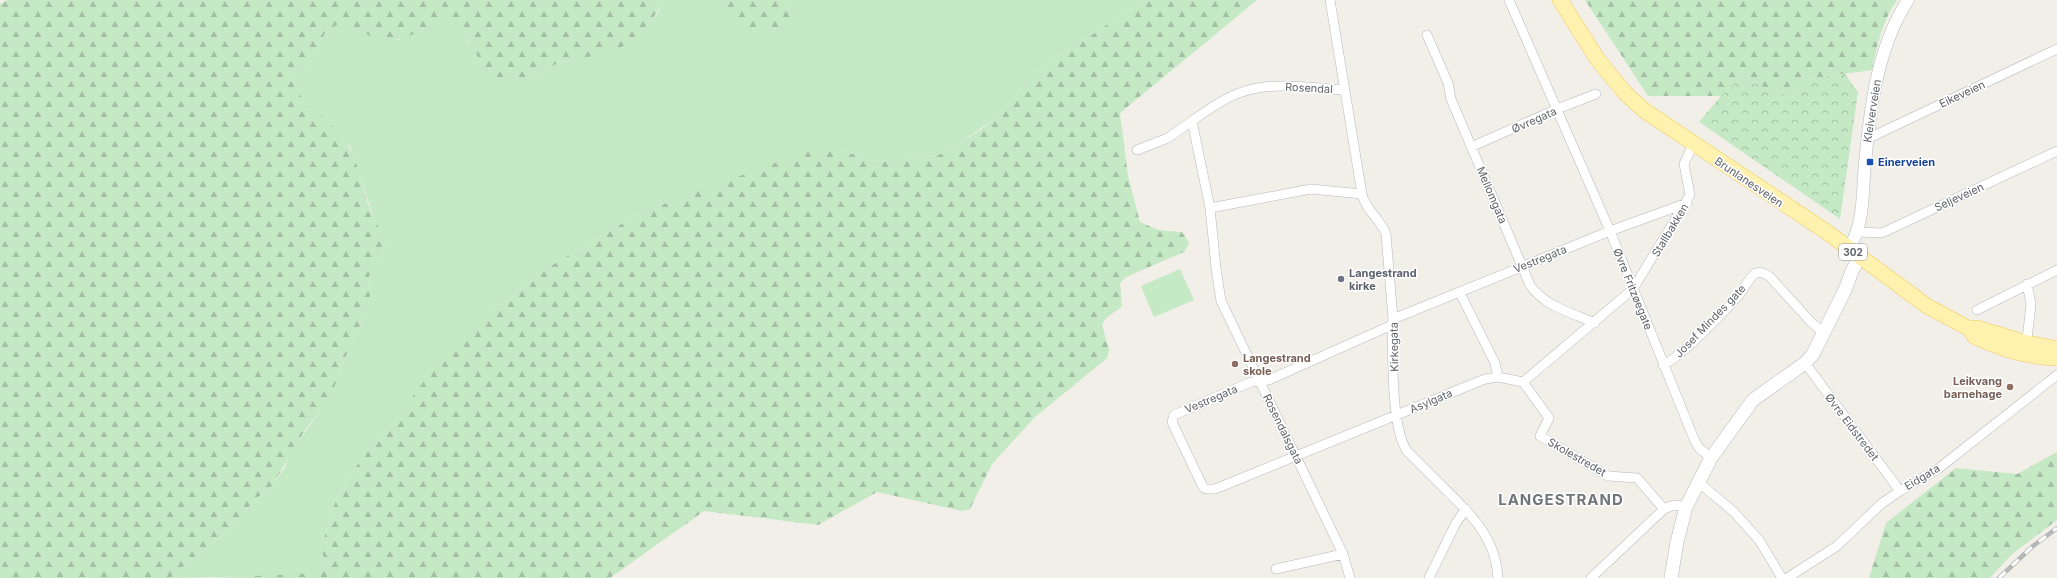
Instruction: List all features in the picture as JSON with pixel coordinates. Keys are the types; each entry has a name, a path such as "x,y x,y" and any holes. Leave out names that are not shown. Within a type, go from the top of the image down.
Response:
{"main road":[{"name":"Brunlanesveien","path":"1560,0 1589,47 1617,83 1645,111 1824,230 1927,306 1970,329 1974,336 1984,341 2026,348 2057,349"},
{"path":"1671,578 1677,542 1686,507 1697,481 1711,458 1753,400 1805,363 1813,354 1845,290 1852,271 1854,253"},
{"name":"Brunlanesveien","path":"2026,348 2057,358"}],"street":[{"name":"Rosendal","path":"1137,150 1168,138 1213,106 1242,92 1275,86 1343,90 1330,0"},
{"name":"Øvre Fritzøegate","path":"1509,0 1610,231 1694,439 1699,448 1711,458"},
{"name":"Kleiverveien","path":"1854,253 1858,232 1867,139 1877,78 1887,40 1908,0"},
{"name":"Mellomgata","path":"1427,34 1448,83 1451,99 1530,285 1541,298 1595,322"},
{"name":"Eikeveien","path":"1867,139 2057,49"},
{"name":"Kirkegata","path":"1343,90 1362,194 1366,208 1383,226 1386,234 1393,322 1396,416 1400,439 1408,451 1478,522 1490,543 1495,559 1498,578"},
{"name":"Øvregata","path":"1472,147 1557,109 1596,94"},
{"path":"1192,122 1210,208 1311,189 1362,194"},
{"name":"Stallbakken","path":"1633,289 1687,203 1690,189 1684,164 1685,157 1693,144"},
{"name":"Seljeveien","path":"1858,232 1882,233 2057,151"},
{"name":"Vestregata","path":"1206,489 1200,484 1172,422 1173,417 1259,380 1269,380 1393,322 1522,266 1610,231 1687,203"},
{"name":"Rosendalsgata","path":"1210,208 1221,301 1343,554 1350,578"},
{"path":"1977,310 2057,270"},
{"name":"Josef Mindes gate","path":"1663,365 1678,356 1732,303 1752,277 1759,273 1766,274 1770,277 1811,322 1824,333"},
{"path":"2026,348 2031,304 2027,284"},
{"path":"1523,382 1633,289"},
{"path":"1460,293 1495,363 1498,377"},
{"name":"Øvre Eidstredet","path":"1805,363 1900,491"},
{"name":"Eidgata","path":"1787,578 1836,546 1881,504 1938,469 2057,376"},
{"name":"Asylgata","path":"1206,489 1215,489 1485,379 1498,377 1523,382"},
{"name":"Skolestredet","path":"1523,382 1549,418 1540,436 1608,476 1637,478 1664,509"},
{"path":"1697,481 1734,512 1759,540 1782,578"},
{"path":"1591,578 1664,509 1674,505 1686,507"},
{"path":"1429,578 1456,523 1466,509"},
{"path":"1276,569 1343,554"}],"green space":[{"path":"7,0 664,0 648,25 633,39 616,50 558,63 524,84 500,78 487,70 459,29 450,22 440,23 405,38 391,40 375,37 345,26 337,25 325,33 320,43 317,56 308,68 293,76 296,86 303,100 342,135 349,146 369,207 388,243 369,276 370,295 367,311 350,345 331,396 305,430 272,486 257,498 225,533 173,575 172,578 0,578 0,4"},
{"path":"664,0 723,0 729,17 791,15 785,0 1145,0 1035,72 994,119 950,150 936,156 890,161 868,160 842,150 640,213 547,268 489,313 373,444 352,472 338,495 329,520 321,549 325,560 324,568 319,573 312,575 172,578 173,575 225,533 257,498 272,486 285,467 290,453 320,411 339,375 350,345 367,311 370,295 369,276 388,243 374,219 350,146 308,107 297,91 293,76 308,68 317,56 320,43 325,33 337,25 347,26 380,38 398,40 441,21 451,22 460,29 468,43 524,84 553,65 625,44 645,28 657,14"},
{"path":"723,0 785,0 791,15 790,24 782,31 753,32 739,27 729,17"},
{"path":"1145,0 1257,0 1120,113 1128,176 1140,222 1158,230 1182,232 1189,243 1184,252 1126,277 1120,283 1122,306 1109,316 1102,325 1109,350 1107,358 1034,418 992,464 970,509 962,511 877,492 818,525 704,511 610,578 210,578 319,573 324,568 325,560 321,549 329,520 338,495 352,472 373,444 397,417 443,356 489,313 547,268 640,213 802,153 830,149 842,150 868,160 890,161 936,156 950,150 994,119 1035,72"},
{"path":"1585,0 1897,0 1884,25 1872,70 1800,80 1793,98 1740,78 1721,96 1648,96"},
{"path":"1845,74 1858,92 1840,219 1699,122 1721,96 1740,78 1793,98 1800,80"},
{"path":"1180,269 1194,300 1154,317 1141,286"},
{"path":"2057,452 2057,520 2011,555 1990,578 1869,578 1886,523 1956,468 2017,474"}],"railway":[{"path":"1999,578 2033,546 2057,528"}],"place":[{"name":"Einerveien","path":"1870,162"},
{"name":"Langestrand kirke","path":"1341,279"},
{"name":"Langestrand skole","path":"1235,364"},
{"name":"Leikvang barnehage","path":"2010,387"}],"district":[{"name":"LANGESTRAND","path":"1561,500"}]}
